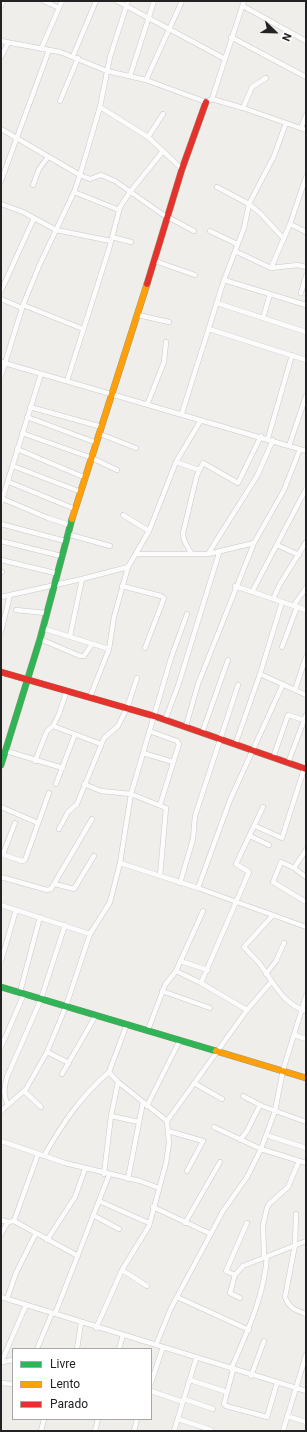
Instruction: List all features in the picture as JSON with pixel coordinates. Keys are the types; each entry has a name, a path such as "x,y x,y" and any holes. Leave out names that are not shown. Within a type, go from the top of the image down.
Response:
{"street":[{"path":"1,6 3,1"},
{"path":"44,1 58,8"},
{"path":"41,49 62,1"},
{"path":"60,100 96,1"},
{"path":"117,1 127,4 148,18 225,59"},
{"path":"130,76 154,1"},
{"path":"146,80 182,1"},
{"path":"1,376 3,362 39,266 74,192 80,175 100,107 110,57 127,4"},
{"path":"1,765 40,639 55,572 138,315 182,169 225,59 243,4 306,41"},
{"path":"231,37 306,76"},
{"path":"1,41 49,50 75,57 107,71 146,80 209,100 243,108 304,129 306,115"},
{"path":"1,57 8,43"},
{"path":"1,181 49,50"},
{"path":"243,108 252,87 266,78"},
{"path":"100,107 148,137 182,169"},
{"path":"148,137 163,114"},
{"path":"182,413 224,280 244,228 249,204 274,156 286,123"},
{"path":"1,129 80,175 90,179 101,174 168,218 194,231"},
{"path":"67,381 112,239 119,210 130,192 163,151"},
{"path":"33,185 39,169 48,157"},
{"path":"271,268 290,224 306,177"},
{"path":"217,187 249,204 261,214 284,239"},
{"path":"74,192 119,210"},
{"path":"1,204 34,218 56,230 131,242"},
{"path":"1,291 34,218"},
{"path":"290,224 306,232"},
{"path":"210,231 237,244"},
{"path":"235,251 271,268 298,265 306,267"},
{"path":"155,261 195,275"},
{"path":"301,293 306,276"},
{"path":"224,280 306,305"},
{"path":"263,318 270,294"},
{"path":"1,299 83,330"},
{"path":"217,303 306,332"},
{"path":"138,315 169,322"},
{"path":"209,329 306,360"},
{"path":"147,405 164,362 166,342"},
{"path":"268,438 292,355"},
{"path":"3,362 147,405 182,413 201,420 268,438 306,451"},
{"path":"41,374 8,482 3,490 2,501 70,525"},
{"path":"289,446 306,396"},
{"path":"30,407 101,430 136,448"},
{"path":"27,417 97,443"},
{"path":"90,697 109,648 122,586 128,567 137,554 149,531 176,462 201,420"},
{"path":"22,433 92,458 117,470"},
{"path":"191,553 184,540 183,533 199,470 204,463 238,483 261,436"},
{"path":"208,554 257,476 273,440"},
{"path":"17,449 86,478"},
{"path":"186,726 198,684 213,648 235,586 254,543 284,490 300,449"},
{"path":"176,462 199,470"},
{"path":"13,466 81,492"},
{"path":"8,482 75,509"},
{"path":"252,592 278,545 306,489"},
{"path":"123,515 149,531"},
{"path":"1,524 65,541"},
{"path":"67,534 110,546"},
{"path":"1,541 61,556"},
{"path":"273,599 280,584 306,542"},
{"path":"137,554 172,555 219,553 254,543"},
{"path":"278,545 299,554"},
{"path":"165,720 177,691 219,553"},
{"path":"1,560 55,572"},
{"path":"1,597 128,567"},
{"path":"70,636 82,579"},
{"path":"122,586 164,598 145,648"},
{"path":"235,586 306,610"},
{"path":"282,647 296,606 306,588"},
{"path":"1,632 10,595"},
{"path":"235,745 260,674 282,602"},
{"path":"16,610 46,613"},
{"path":"1,1111 24,1091 47,1052 66,1006 90,934 110,902 120,863 131,794 171,658 187,614"},
{"path":"42,628 109,648"},
{"path":"40,639 80,656 84,656 92,644"},
{"path":"295,690 306,657"},
{"path":"202,733 228,660"},
{"path":"1,672 67,690 186,726 220,740 305,769 282,838 255,826"},
{"path":"260,674 306,695"},
{"path":"59,829 68,812 77,804 84,784 107,734 118,726 127,708 137,678"},
{"path":"198,888 221,825 252,751 283,684"},
{"path":"180,882 193,839 195,816 238,685"},
{"path":"35,761 47,731 53,726 67,690"},
{"path":"273,758 288,715 304,720"},
{"path":"288,763 306,715"},
{"path":"53,726 102,744"},
{"path":"149,731 178,742 160,805"},
{"path":"56,784 75,734"},
{"path":"6,751 35,761 63,768"},
{"path":"143,753 173,762"},
{"path":"84,784 101,791 131,794 166,808 160,876"},
{"path":"15,823 2,854 24,861 49,793"},
{"path":"1,807 38,823"},
{"path":"202,983 249,872 236,864 263,807"},
{"path":"1,877 51,890 92,818"},
{"path":"250,836 269,845"},
{"path":"294,868 306,850"},
{"path":"54,884 74,889 94,856"},
{"path":"306,877 284,862 280,863 273,882 306,902"},
{"path":"120,863 198,888 306,927"},
{"path":"1,905 90,934"},
{"path":"1,961 16,910"},
{"path":"148,1030 162,991 176,971 203,911"},
{"path":"273,915 252,936 244,947 286,999 304,1011"},
{"path":"1,1046 22,993 40,917"},
{"path":"8,1105 4,1096 7,1077 41,999 65,925"},
{"path":"266,974 276,961 284,943"},
{"path":"180,961 208,970"},
{"path":"176,971 202,983 247,1010"},
{"path":"96,1328 122,1270 141,1241 149,1223 168,1152 167,1121 247,1010 271,982"},
{"path":"1,988 148,1030 306,1078"},
{"path":"162,991 210,1008"},
{"path":"156,1345 177,1297 212,1234 227,1203 247,1177 261,1149 275,1111 283,1070 294,1035 304,1011 306,996"},
{"path":"62,1074 96,1015"},
{"path":"44,1156 61,1127 85,1094 109,1072 127,1024"},
{"path":"294,1035 306,1039"},
{"path":"128,1179 139,1122 145,1104 180,1040"},
{"path":"47,1052 69,1063"},
{"path":"109,1072 118,1082 167,1121"},
{"path":"37,1348 78,1256 99,1201 106,1174 111,1116 118,1082"},
{"path":"194,1083 222,1099"},
{"path":"24,1091 41,1107"},
{"path":"243,1096 260,1105 306,1122"},
{"path":"240,1140 248,1131 260,1105"},
{"path":"111,1116 139,1122"},
{"path":"214,1127 261,1149 306,1163"},
{"path":"168,1131 203,1141 187,1170"},
{"path":"266,1135 306,1148"},
{"path":"1,1141 85,1169 159,1188"},
{"path":"14,1221 38,1154"},
{"path":"277,1383 266,1417 224,1406 232,1370 255,1314 264,1279 265,1257 263,1225 267,1208 269,1204 288,1186 299,1161"},
{"path":"186,1223 220,1162"},
{"path":"47,1240 75,1197 85,1169"},
{"path":"99,1201 149,1223"},
{"path":"153,1207 212,1234"},
{"path":"93,1214 119,1229"},
{"path":"296,1214 295,1245 285,1297 287,1304 292,1309 306,1314"},
{"path":"1,1220 8,1222 14,1221 78,1256"},
{"path":"1,1234 8,1222"},
{"path":"235,1275 226,1271 247,1223"},
{"path":"6,1299 16,1273 36,1233"},
{"path":"240,1298 230,1293 235,1275 244,1266 306,1241"},
{"path":"122,1270 147,1286"},
{"path":"1,1297 251,1376 306,1391"},
{"path":"177,1297 249,1330"},
{"path":"2,1362 26,1305"},
{"path":"77,1348 81,1323"},
{"path":"119,1348 123,1335"},
{"path":"251,1376 264,1341"},
{"path":"152,1380 163,1347"},
{"path":"283,1431 295,1388 306,1357"},
{"path":"174,1431 196,1359"},
{"path":"2,1362 12,1360"},
{"path":"190,1380 227,1392"},
{"path":"1,1383 12,1384"},
{"path":"152,1391 213,1409"},
{"path":"287,1416 306,1422"},
{"path":"178,1419 211,1430"},
{"path":"41,1431 44,1420"},
{"path":"95,1431 98,1420"},
{"path":"134,1431 137,1420"}],"traffic: fast":[{"path":"1,765 40,639 72,519"},
{"path":"1,987 216,1051"}],"traffic: slow":[{"path":"72,519 147,284"},
{"path":"216,1051 306,1078"}],"traffic: jam":[{"path":"147,284 182,169 206,102"},
{"path":"1,672 154,716 306,769"}]}
